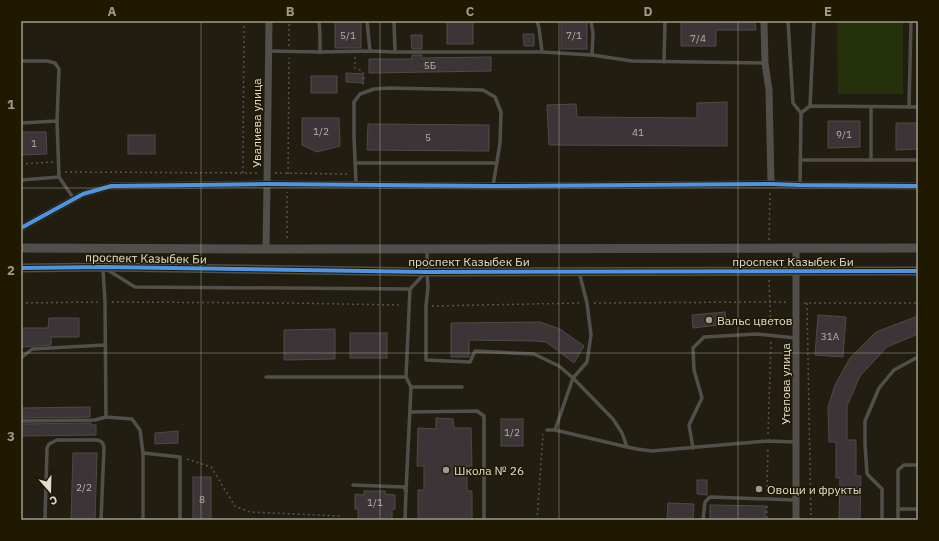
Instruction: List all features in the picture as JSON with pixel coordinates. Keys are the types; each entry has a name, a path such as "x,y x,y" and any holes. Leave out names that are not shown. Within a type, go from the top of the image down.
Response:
{"street":[{"name":"Увалиева улица","path":"266,249 269,21"},
{"path":"764,21 765,63 769,90 771,184"},
{"path":"21,228 83,194 111,186 267,184 493,186 771,184 918,186"},
{"name":"проспект Казыбек Би","path":"21,248 918,248"},
{"name":"Утепова улица","path":"796,248 796,520"},
{"name":"проспект Казыбек Би","path":"21,268 426,272 916,271"}],"lane":[{"path":"319,21 320,52"},
{"path":"367,21 370,51"},
{"path":"394,21 395,52"},
{"path":"537,21 542,52"},
{"path":"591,21 593,33 592,55"},
{"path":"664,62 665,21"},
{"path":"788,21 793,103 801,113 800,185"},
{"path":"810,106 814,21"},
{"path":"909,107 911,21"},
{"path":"268,51 542,52 592,55 632,61 765,63"},
{"path":"21,61 47,61 55,63 59,69 57,121 59,177 74,199"},
{"path":"356,185 354,102 360,94 374,89 389,88 483,90 495,97 501,112 500,142 493,186"},
{"path":"801,113 810,106 918,107"},
{"path":"871,107 871,160"},
{"path":"21,123 57,121"},
{"path":"800,160 918,160"},
{"path":"355,163 497,164"},
{"path":"21,180 59,177"},
{"path":"427,249 426,272 428,287 426,306 426,360 470,362 475,351 534,354 559,366 573,378 613,419 622,432 627,447"},
{"path":"103,268 135,288 410,288"},
{"path":"103,268 106,417"},
{"path":"556,430 573,378 587,362 591,335 587,303 579,271"},
{"path":"405,520 411,387 406,377 410,288 426,272"},
{"path":"693,448 689,425 702,398 694,370 693,348 704,337 757,334 796,338"},
{"path":"21,358 32,349 105,345"},
{"path":"882,520 882,489 867,474 865,421 879,388 894,370 918,357"},
{"path":"266,377 406,377"},
{"path":"411,387 462,387"},
{"path":"410,412 477,411 484,416 484,520"},
{"path":"21,421 95,420 106,417 132,419 140,430 143,453 143,520"},
{"path":"547,430 556,430 637,449 652,450 768,441 796,442"},
{"path":"45,520 47,448 49,444 57,440 97,440 103,443 101,520"},
{"path":"143,453 180,457 180,520"},
{"path":"898,520 898,470 904,465 918,465"},
{"path":"354,484 404,487 406,491"},
{"path":"703,520 705,502 710,497 796,500"},
{"path":"898,509 918,509"}],"path":[{"path":"243,173 244,21"},
{"path":"287,238 289,21"},
{"path":"355,52 355,68 356,70 364,73 363,93"},
{"path":"21,164 58,162"},
{"path":"59,172 356,174"},
{"path":"769,248 771,184"},
{"path":"768,520 767,499 771,335 769,271"},
{"path":"796,303 918,303"},
{"path":"807,303 811,520"},
{"path":"537,520 543,435 547,430"},
{"path":"180,457 211,467 236,506 250,512 340,516 344,520"}],"green space":[{"path":"837,21 903,21 903,94 838,94"}],"building":[{"path":"335,21 361,21 361,48 335,48"},
{"path":"447,21 473,21 473,44 447,44"},
{"path":"561,21 587,21 587,49 561,49"},
{"path":"681,21 755,21 756,30 716,30 716,46 681,46"},
{"path":"523,34 534,34 534,46 524,46"},
{"path":"411,35 422,35 422,49 412,49"},
{"path":"412,55 422,55 422,58 491,57 491,71 369,73 369,59 412,59"},
{"path":"346,73 363,74 363,83 346,82"},
{"path":"311,76 337,76 337,93 311,93"},
{"path":"727,102 727,146 549,145 547,105 576,104 577,117 697,118 697,103"},
{"path":"302,118 339,118 340,146 317,152 302,145"},
{"path":"828,121 860,121 860,147 828,148"},
{"path":"896,123 918,123 918,149 896,150"},
{"path":"368,124 489,125 489,151 367,150"},
{"path":"21,132 46,132 47,154 21,155"},
{"path":"128,135 155,135 155,154 128,154"},
{"name":"Вальс цветов","path":"725,312 726,324 693,328 692,315"},
{"path":"818,315 846,317 843,357 815,355"},
{"path":"918,316 918,334 887,347 860,376 847,406 847,440 856,440 856,476 861,476 860,520 839,520 840,478 836,478 836,442 829,442 828,407 835,385 850,358 876,332"},
{"path":"49,318 79,318 79,337 51,337 51,345 21,347 21,328 48,328"},
{"path":"540,322 560,329 584,346 574,363 546,342 536,341 469,340 469,357 451,357 451,323"},
{"path":"335,329 335,359 284,360 284,330"},
{"path":"350,333 387,333 387,358 350,358"},
{"path":"90,407 90,417 21,418 21,408"},
{"path":"436,418 453,419 454,428 471,428 472,466 467,466 467,491 472,491 472,520 418,520 418,490 424,490 424,466 417,466 418,428 436,429"},
{"path":"501,419 523,419 523,446 501,446"},
{"path":"91,423 91,425 96,425 96,435 21,436 21,424"},
{"path":"178,431 178,443 155,444 155,433"},
{"path":"73,453 97,453 95,520 71,520"},
{"path":"193,477 211,477 211,520 193,520"},
{"path":"697,480 707,480 707,495 697,494"},
{"path":"364,491 385,491 385,494 395,495 395,509 392,510 392,520 358,520 358,509 355,509 355,494 364,495"},
{"path":"668,503 694,504 693,520 667,520"},
{"path":"710,505 766,506 765,520 710,520"}],"cycle path":[{"path":"21,228 83,194 111,186 267,184 493,186 771,184 918,186"},
{"path":"21,268 103,267 427,272 918,271"}],"place":[{"name":"Вальс цветов","path":"709,320"},
{"name":"Школа № 26","path":"446,470"},
{"name":"Овощи и фрукты","path":"759,489"}]}
